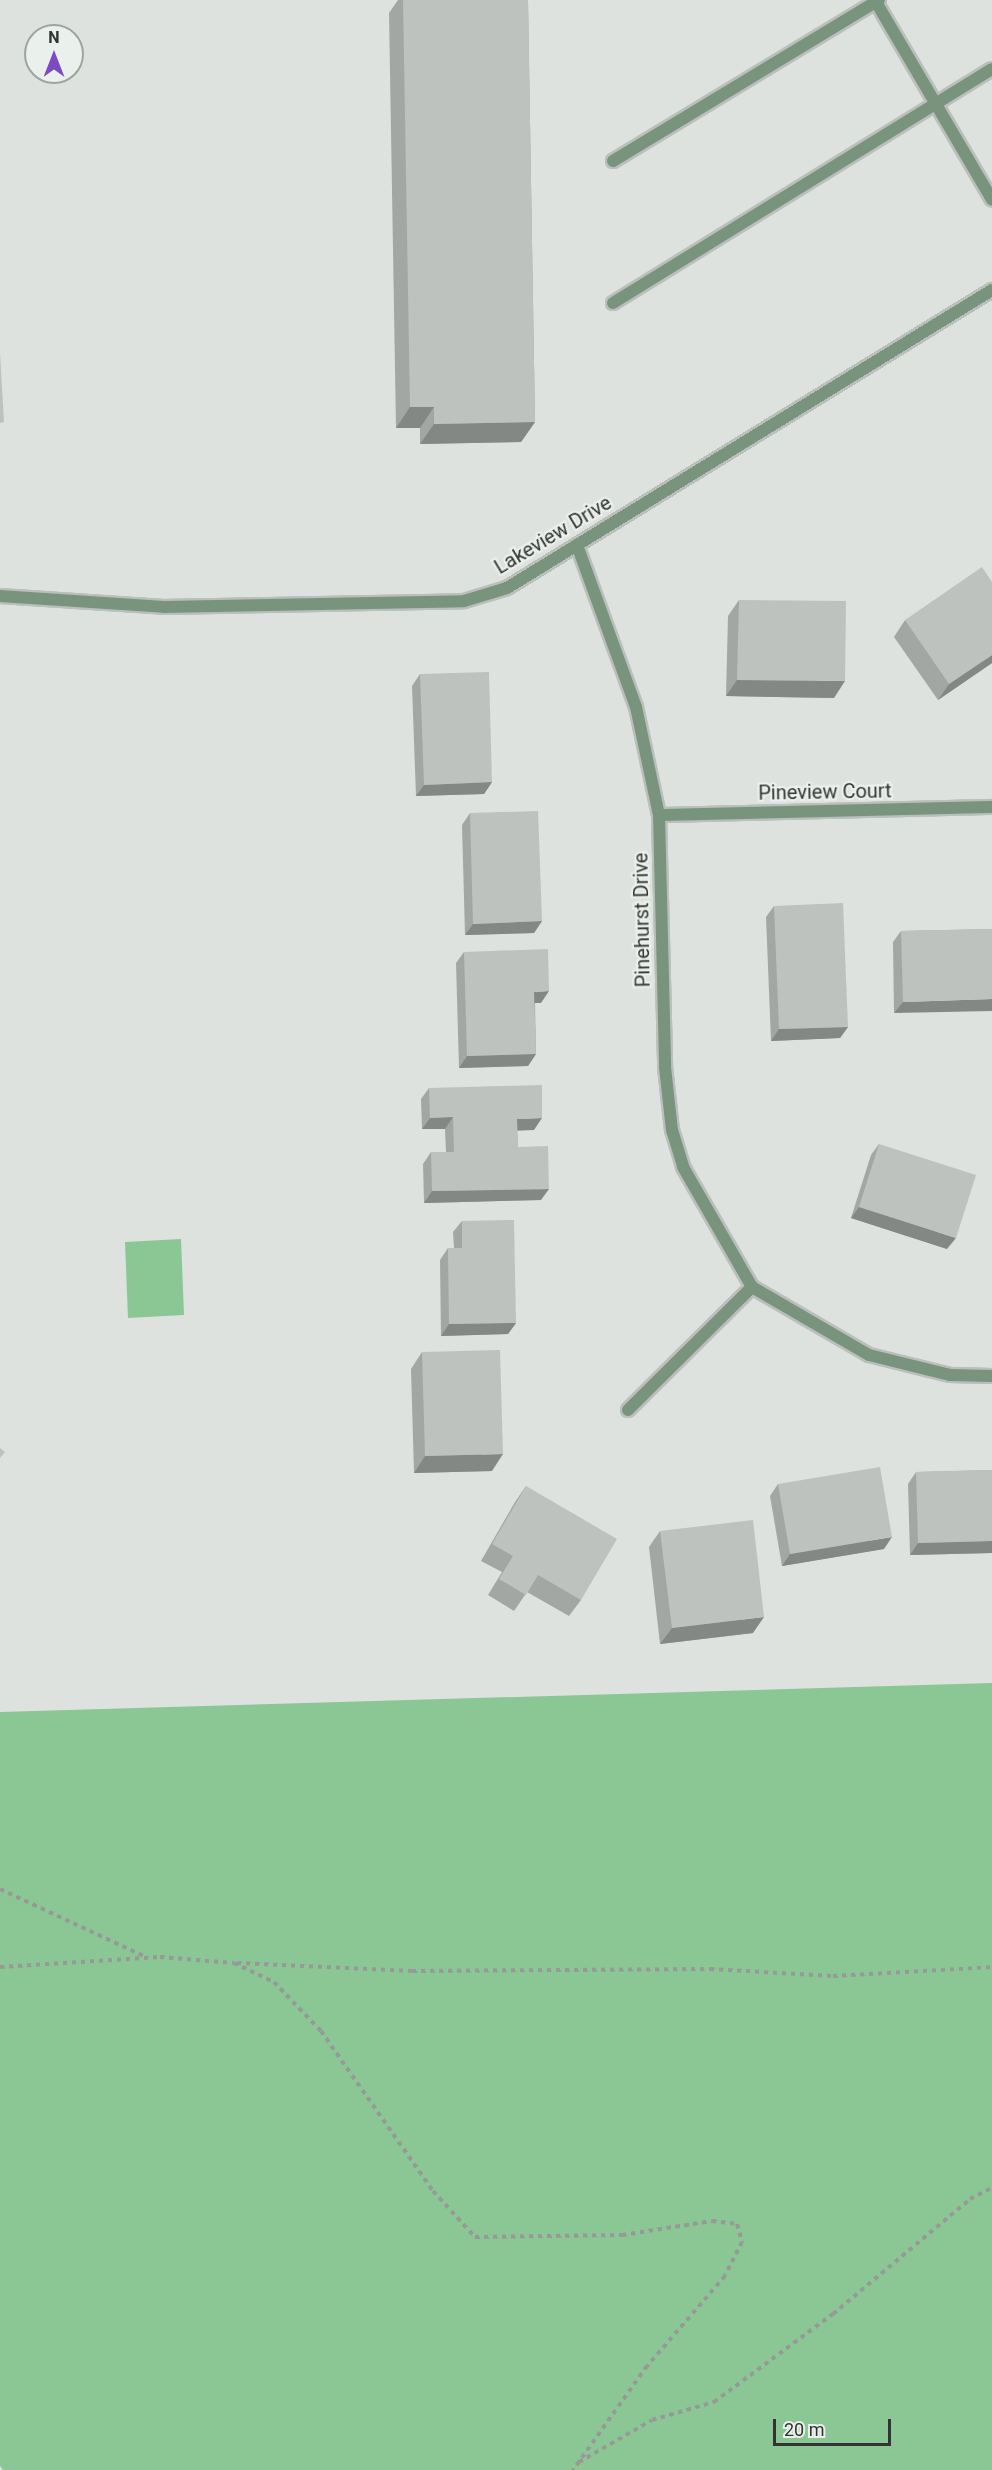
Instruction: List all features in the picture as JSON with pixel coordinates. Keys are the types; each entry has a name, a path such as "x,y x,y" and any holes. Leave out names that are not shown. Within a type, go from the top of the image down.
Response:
{"street":[{"path":"613,161 878,1 992,200"},
{"path":"613,303 992,69"},
{"name":"Lakeview Drive","path":"0,596 164,607 464,601 507,588 992,290"},
{"name":"Pinehurst Drive","path":"577,545 636,707 659,815 665,1067 672,1130 683,1167 752,1287 869,1355 950,1375 992,1376"},
{"name":"Pineview Court","path":"659,815 992,807"},
{"path":"628,1410 752,1287"}],"path":[{"path":"0,1889 149,1958"},
{"path":"0,1967 149,1958 412,1971 710,1969 833,1976 992,1967"},
{"path":"234,1963 274,1982 321,2031 433,2191 475,2237 622,2235 712,2221 737,2224 742,2242 725,2276 647,2366 573,2470"},
{"path":"576,2463 652,2420 714,2402 833,2314 970,2199 992,2188"}],"green space":[{"path":"181,1239 184,1315 128,1318 125,1242"},
{"path":"992,1683 992,2470 3,2470 0,2466 0,1712"}],"building":[{"path":"403,0 528,0 535,422 434,424 434,407 410,407"},
{"path":"0,353 4,422 0,423"},
{"path":"982,567 992,582 992,655 949,684 905,620"},
{"path":"739,600 846,601 845,681 737,680"},
{"path":"489,672 492,782 424,785 420,674"},
{"path":"538,811 542,921 473,924 470,813"},
{"path":"843,903 848,1027 779,1029 774,906"},
{"path":"992,929 992,999 903,1002 901,931"},
{"path":"548,949 549,991 534,992 536,1054 467,1056 464,952"},
{"path":"542,1085 542,1118 517,1119 518,1147 548,1146 549,1189 432,1191 431,1152 454,1152 453,1117 430,1118 429,1088"},
{"path":"879,1144 976,1175 956,1238 859,1207"},
{"path":"514,1220 516,1323 449,1324 448,1248 462,1248 462,1221"},
{"path":"500,1350 503,1454 425,1456 422,1352"},
{"path":"0,1448 5,1452 0,1458"},
{"path":"880,1467 892,1537 790,1554 778,1484"},
{"path":"992,1470 992,1541 918,1543 916,1472"},
{"path":"526,1486 617,1539 581,1600 538,1575 526,1595 499,1579 513,1556 492,1544"},
{"path":"753,1520 764,1617 672,1628 660,1531"}]}
